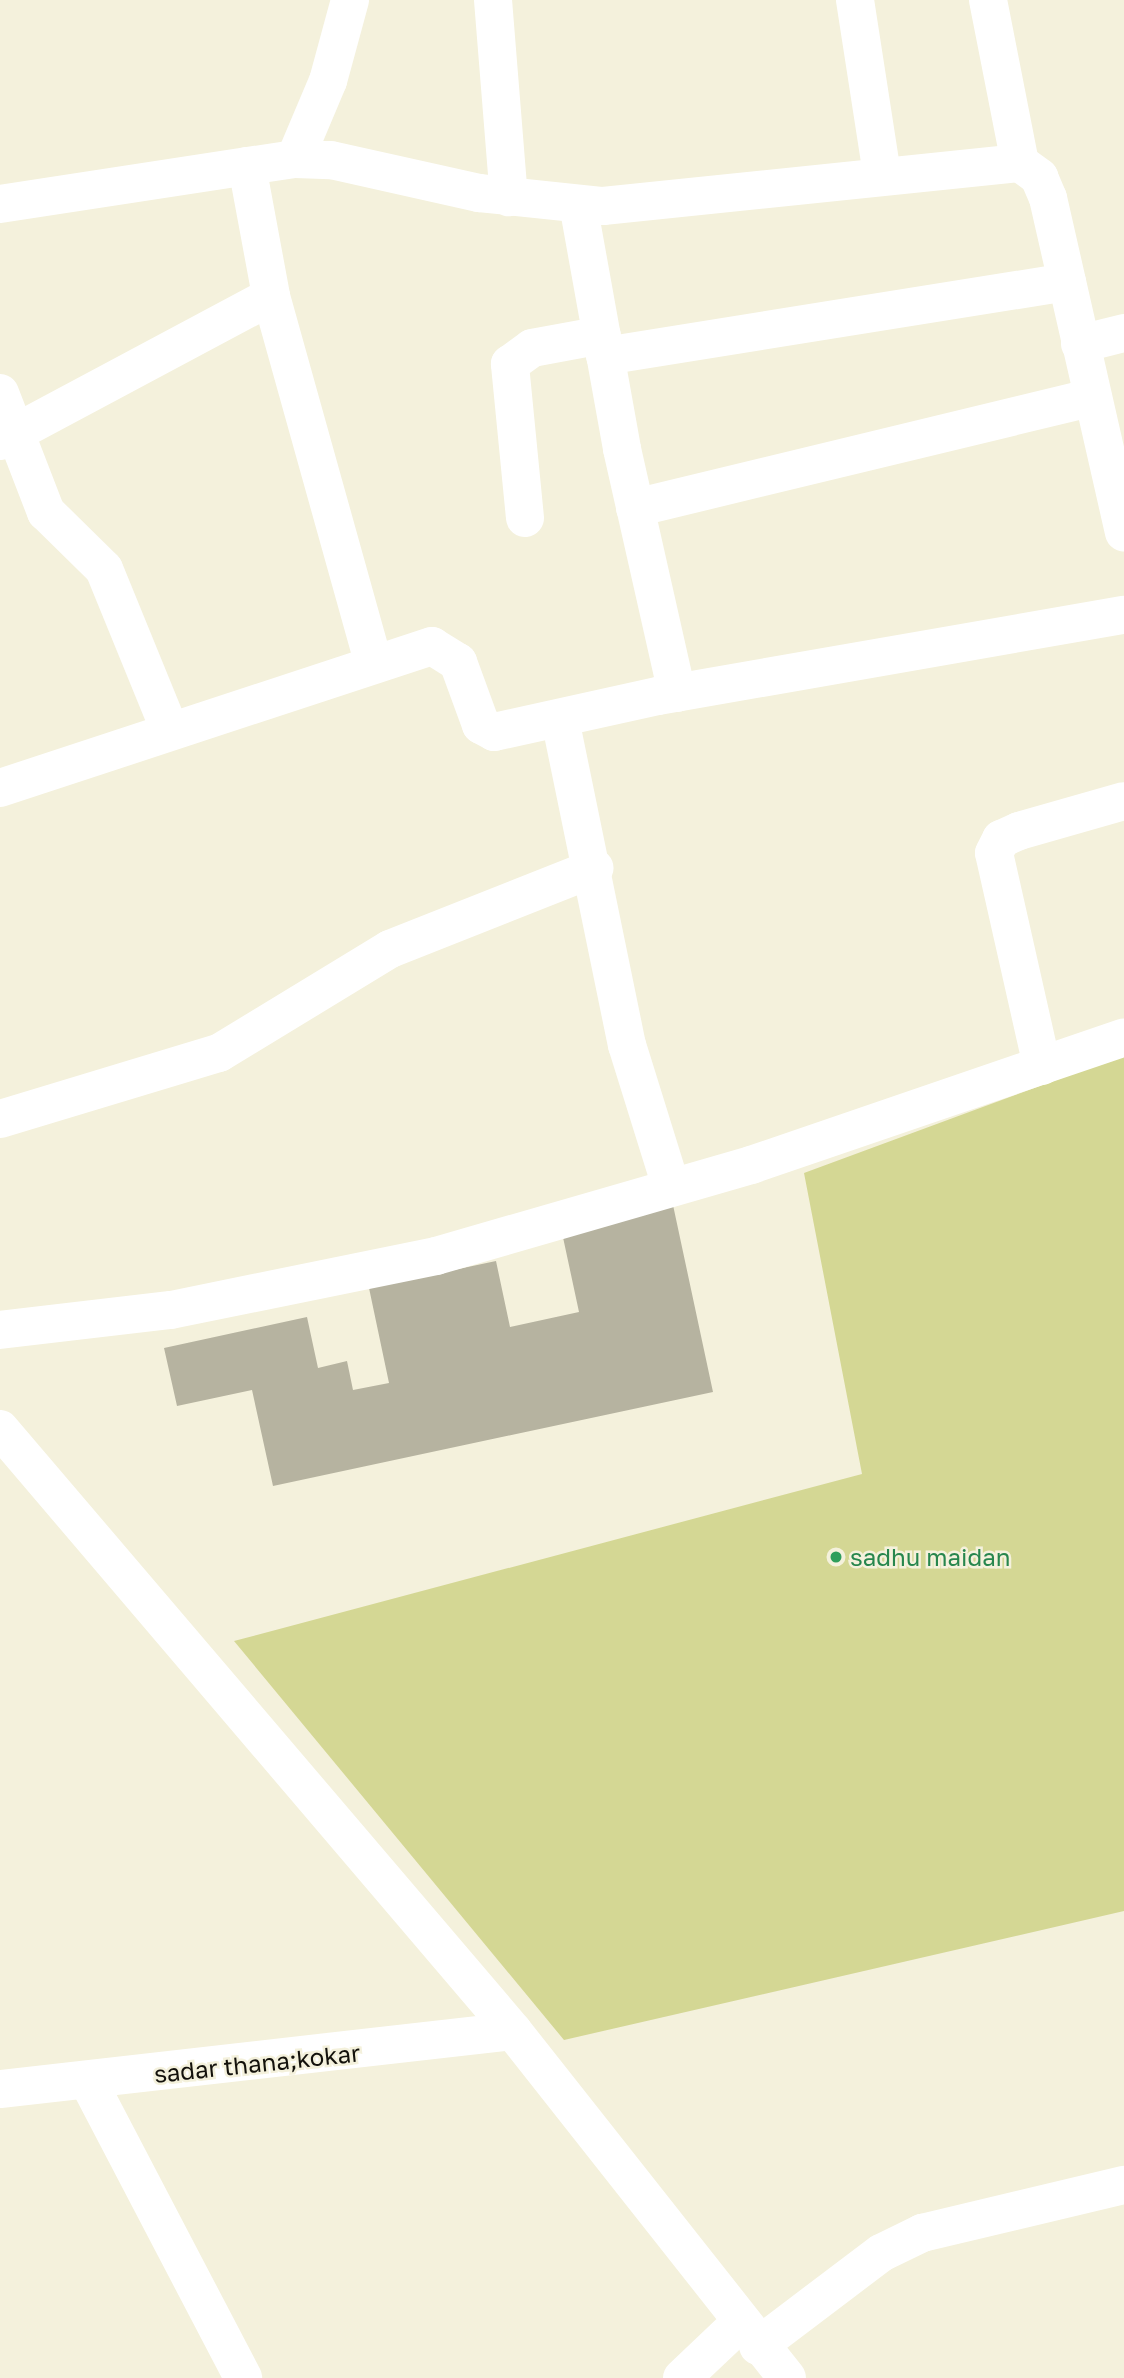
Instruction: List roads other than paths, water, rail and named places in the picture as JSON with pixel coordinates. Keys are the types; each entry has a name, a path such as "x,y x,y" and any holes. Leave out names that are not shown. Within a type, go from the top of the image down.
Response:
{"street":[{"path":"295,159 328,81 350,0"},
{"path":"493,0 509,197"},
{"path":"855,0 882,174"},
{"path":"988,0 1020,163"},
{"path":"0,204 295,159 331,160 509,197 578,204 1020,163 1039,177 1048,198 1124,532"},
{"path":"247,166 271,296 373,662"},
{"path":"578,204 635,508 677,693"},
{"path":"525,517 510,364 532,348 603,346 1067,282"},
{"path":"6,437 271,296"},
{"path":"1080,344 1124,333"},
{"path":"0,393 6,437 54,525 74,535 104,569 170,731"},
{"path":"635,508 1093,397"},
{"path":"0,789 373,662 432,646 446,650 457,662 481,724 494,732 677,693 1124,615"},
{"path":"560,719 595,868 627,1045 671,1186"},
{"path":"1042,1066 994,853 1001,839 1019,831 1124,802"},
{"path":"0,1119 219,1054 390,948 595,868"},
{"path":"0,1330 171,1310 436,1256 671,1186 1124,1037"},
{"path":"0,1429 513,2031 748,2335 787,2378"},
{"name":"sadar thana;kokar","path":"0,2089 513,2031"},
{"path":"88,2081 243,2378"},
{"path":"682,2378 881,2253 922,2233 1124,2185"}],"place":[{"name":"sadhu maidan","path":"836,1557"}]}
